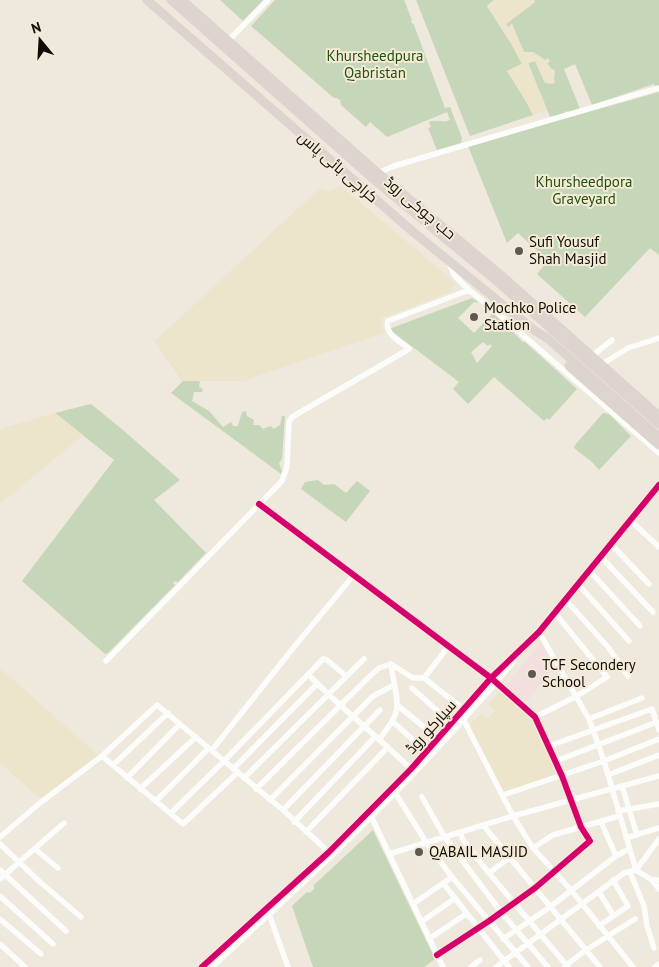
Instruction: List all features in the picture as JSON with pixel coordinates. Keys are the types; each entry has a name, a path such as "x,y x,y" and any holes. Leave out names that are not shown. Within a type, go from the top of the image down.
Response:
{"highway":[{"name":"کراچی بائی پاس","path":"147,0 412,231 534,330 547,338 659,445"},
{"path":"171,0 371,177 499,283 659,424"},
{"name":"حب چوکی روڈ","path":"182,0 378,173 498,273 659,416"},
{"name":"کراچی بائی پاس","path":"566,358 659,437"}],"street":[{"path":"228,41 268,0"},
{"path":"378,173 394,166 659,88"},
{"path":"448,259 454,275 469,290 659,453"},
{"path":"106,661 282,481 285,474 289,422 292,416 410,349 389,333 386,326 388,321 469,290"},
{"path":"602,364 628,348 659,338"},
{"path":"592,356 612,340"},
{"name":"سپارکو روڈ","path":"202,967 372,818 416,774 494,681 539,632 659,485"},
{"path":"259,504 494,681 535,717 556,760 581,827 590,841 555,873 535,888 489,921 436,954"},
{"path":"631,521 659,547"},
{"path":"611,544 650,584"},
{"path":"601,557 653,612"},
{"path":"589,570 640,626"},
{"path":"156,801 211,749 353,576"},
{"path":"578,584 629,641"},
{"path":"565,599 608,647 628,676"},
{"path":"535,717 577,696 606,678 607,675 554,613"},
{"path":"539,632 594,729 626,838 654,948"},
{"path":"424,678 448,647"},
{"path":"171,813 325,659 346,676"},
{"path":"244,778 364,659"},
{"path":"390,664 413,678 424,678 461,711 469,713"},
{"path":"294,822 392,721 398,704 390,664"},
{"path":"256,789 370,676 379,668 390,664"},
{"path":"308,674 328,695 365,726 416,774"},
{"name":"سپارکو روڈ","path":"212,967 331,854 411,769 461,711 494,681"},
{"path":"102,756 182,824 185,823 317,684"},
{"path":"270,800 373,696 394,685"},
{"path":"412,688 456,728"},
{"path":"589,719 642,698"},
{"path":"0,837 40,803 102,756 157,704 283,810 331,854"},
{"path":"398,704 444,742"},
{"path":"549,746 652,708 659,730"},
{"path":"283,810 380,710"},
{"path":"461,711 513,816 533,848 571,890 598,926 633,967"},
{"path":"113,765 168,713"},
{"path":"392,721 431,756"},
{"path":"556,760 657,722"},
{"path":"127,778 180,724"},
{"path":"140,789 196,737"},
{"path":"502,795 562,776 659,739"},
{"path":"306,832 388,747"},
{"path":"608,775 659,754"},
{"path":"389,854 513,816 659,776"},
{"path":"622,786 637,835"},
{"path":"396,794 426,842 452,877 528,967"},
{"path":"422,797 444,836 501,912 548,967"},
{"path":"533,848 553,835 601,822 628,808 659,804"},
{"path":"372,818 443,967"},
{"path":"601,822 616,856"},
{"path":"64,823 20,862 2,875 66,931"},
{"path":"483,825 600,967"},
{"path":"626,838 659,828"},
{"path":"460,832 490,873 566,966 586,950 608,938 635,919"},
{"path":"633,871 659,839"},
{"path":"0,844 81,917"},
{"path":"35,849 58,868"},
{"path":"503,939 616,856 629,849"},
{"path":"490,873 509,858"},
{"path":"496,967 624,873 633,871 656,880 659,889"},
{"path":"413,904 452,877"},
{"path":"598,926 628,906 614,880"},
{"path":"443,883 509,967"},
{"path":"599,892 613,915"},
{"path":"0,896 53,944"},
{"path":"421,922 454,899"},
{"path":"269,914 288,967"},
{"path":"429,939 466,914"},
{"path":"0,919 41,954"},
{"path":"651,938 659,935"},
{"path":"0,944 25,967"},
{"path":"470,967 480,960"},
{"path":"655,967 659,964"}],"shaded area":[{"name":"TCF Secondery School","path":"541,643 555,666 525,703 505,687"}],"green space":[{"path":"220,0 263,0 243,21"},
{"name":"Khursheedpura Qabristan","path":"275,0 404,0 445,108 450,107 462,138 461,143 437,150 428,128 431,127 429,122 450,120 447,112 387,137 370,122 366,127 341,105 340,100 334,98 251,26"},
{"path":"416,0 494,0 487,6 522,64 507,71 533,115 470,136"},
{"path":"534,0 659,0 659,86 656,87 654,84 592,105 575,64 564,69 580,109 565,111 564,114 550,117 528,63 535,61 545,82 554,79 553,73 540,56 524,52 512,24 508,27 506,24 535,2"},
{"name":"Khursheedpora Graveyard","path":"659,92 659,255 650,248 585,317 537,274 548,261 518,233 507,243 468,146"},
{"path":"472,298 478,302 474,302 458,318 474,333 493,313 577,389 549,420 547,418 544,421 494,377 468,404 453,389 459,382 389,329","holes":["483,342 488,346 490,344 492,346 477,363 471,352"]},
{"path":"195,307 299,361 242,381 200,381 199,387 203,389 202,392 194,392 192,401 209,411 223,427 231,422 233,426 238,426 242,412 246,411 247,416 254,420 253,425 259,425 263,429 270,426 274,429 280,425 282,416 285,416 282,459 279,463 282,471 281,474 171,393 183,381 155,341"},
{"path":"91,404 180,480 154,500 206,553 178,582 175,581 173,583 175,585 105,654 22,581 114,460 55,413"},
{"path":"603,413 609,414 631,436 599,470 574,448"},
{"path":"318,480 324,485 334,484 346,493 357,481 370,491 346,522 301,489 305,482"},
{"path":"373,830 435,959 424,967 313,967 292,906 307,892 310,893 314,889 314,885"}],"sand":[{"path":"494,0 534,0 535,2 506,24 508,27 512,24 524,52 533,52 545,60 548,58 550,61 547,64 555,70 555,82 553,84 545,83 535,61 528,63 547,110 533,115 507,71 522,64 487,6"},
{"path":"341,186 451,279 455,284 450,292 380,319 384,333 242,381 183,381 155,341 320,188 329,191"},
{"path":"55,413 83,435 0,504 0,429"},
{"path":"0,668 98,755 42,798 37,796 0,763"},
{"path":"500,692 534,722 557,776 504,793 469,726 481,713 488,719 495,711 488,705"}],"cycle path":[{"path":"202,967 329,852 411,769 491,678 539,632 659,485"},
{"path":"259,504 491,678 535,717 562,776 581,827 590,841 535,888 437,955"}],"place":[{"name":"Sufi Yousuf Shah Masjid","path":"519,251"},
{"name":"Mochko Police Station","path":"474,317"},
{"name":"TCF Secondery School","path":"532,674"},
{"name":"QABAIL MASJID","path":"419,852"}]}
